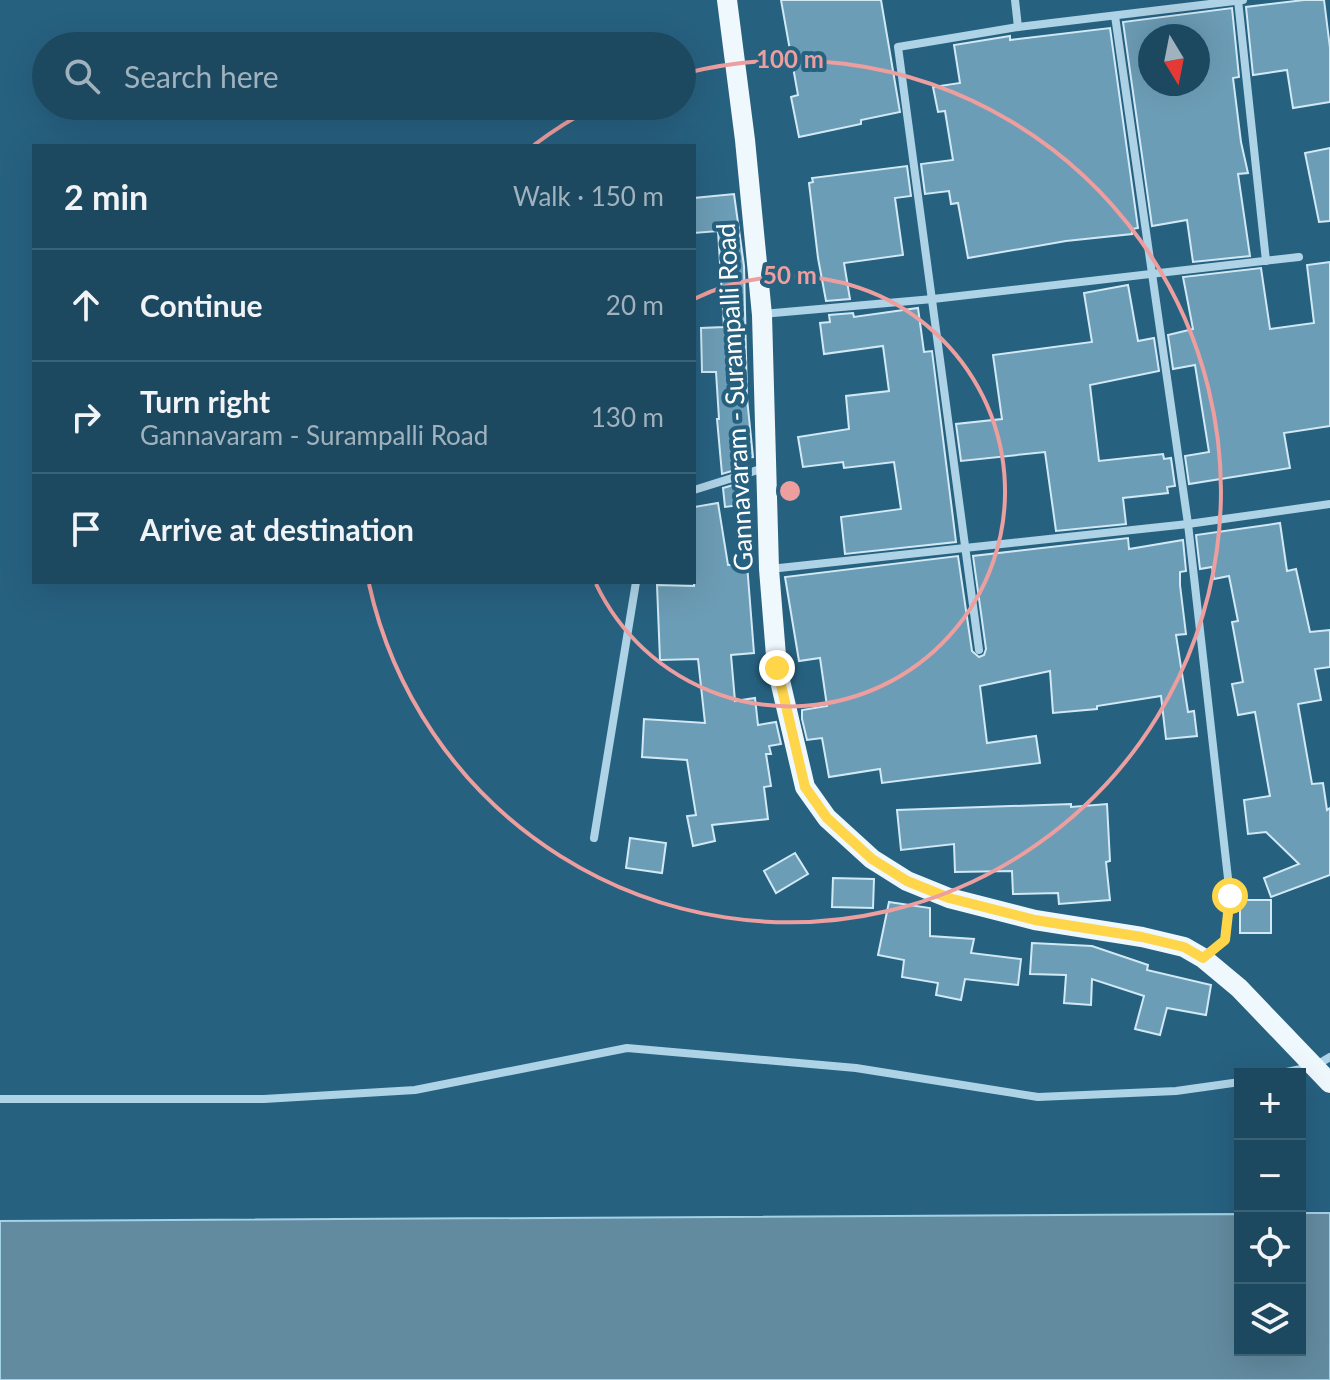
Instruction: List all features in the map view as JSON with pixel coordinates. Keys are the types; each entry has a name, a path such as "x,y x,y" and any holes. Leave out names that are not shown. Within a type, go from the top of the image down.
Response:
{"main road":[{"name":"Gannavaram - Surampalli Road","path":"727,0 745,140 762,315 769,569 777,668 805,787 827,818 872,859 907,881 949,898 1035,920 1184,947 1203,958 1322,1061 1330,1083"}],"street":[{"path":"1015,0 1018,27"},
{"path":"979,650 898,47 1018,27 1239,0 1266,261"},
{"path":"1115,16 1188,524 1230,896 1225,940 1203,958"},
{"path":"762,315 933,299 1299,257"},
{"path":"696,489 768,467"},
{"path":"769,569 1188,524 1330,504"},
{"path":"594,838 636,584"},
{"path":"0,1099 264,1099 415,1090 627,1048 856,1068 1038,1097 1176,1091 1234,1083"},
{"path":"1298,1068 1322,1061"}],"water":[{"path":"1306,1213 1330,1213 1330,1380 0,1380 0,1221 1234,1214 1234,1356 1306,1356"}],"building":[{"path":"781,0 881,0 900,112 799,137 791,97 798,95"},
{"path":"1324,0 1330,48 1330,102 1293,108 1287,70 1253,75 1246,7"},
{"path":"1232,8 1239,77 1233,78 1248,173 1238,174 1250,256 1193,262 1187,220 1152,226 1123,22"},
{"path":"1110,28 1138,228 1132,229 1132,234 1066,241 968,258 958,203 951,204 949,191 925,194 921,164 953,160 945,111 938,112 933,87 960,83 954,45 1010,36 1010,40"},
{"path":"1330,148 1330,221 1319,222 1305,153"},
{"path":"907,166 911,196 895,198 903,255 844,263 850,299 826,301 809,183 813,182 812,178"},
{"path":"734,194 744,266 747,398 753,457 744,458 745,467 722,474 716,372 702,372 701,328 724,327 718,231 696,233 696,198"},
{"path":"1330,262 1330,426 1284,433 1290,468 1189,484 1185,456 1209,452 1195,365 1173,369 1168,335 1193,329 1183,277 1261,268 1270,329 1314,323 1307,265"},
{"path":"1128,285 1138,341 1154,338 1159,371 1090,385 1099,461 1163,454 1164,459 1171,458 1175,486 1167,487 1168,493 1123,498 1126,524 1056,531 1045,452 961,461 956,424 1002,419 993,355 1092,342 1084,293"},
{"path":"918,308 924,352 932,351 956,542 845,554 841,517 901,509 894,462 844,468 843,462 803,467 798,437 849,429 846,396 889,391 883,346 824,354 820,323 830,322 829,315 853,313 854,317"},
{"path":"747,481 749,504 725,507 723,488"},
{"path":"718,503 728,565 747,564 754,653 731,655 735,701 755,698 758,725 776,722 781,744 769,746 771,754 766,754 771,786 764,787 768,819 712,825 715,841 693,846 687,816 696,815 687,760 642,757 644,719 705,723 698,659 660,660 657,585 696,584 696,507"},
{"path":"1280,523 1287,571 1296,569 1310,632 1330,630 1330,667 1315,669 1321,700 1298,704 1312,784 1323,783 1327,810 1330,808 1330,875 1271,897 1264,878 1299,864 1266,832 1248,834 1244,800 1270,796 1255,712 1238,715 1232,684 1243,682 1232,622 1238,621 1229,576 1214,579 1212,567 1200,569 1196,535"},
{"path":"1128,538 1129,549 1183,540 1186,571 1180,572 1180,585 1186,634 1176,635 1188,712 1194,711 1197,736 1166,739 1161,696 1097,706 1097,709 1053,713 1050,671 980,686 987,743 1036,736 1040,763 882,783 880,769 829,777 822,738 807,740 802,719 802,710 827,706 820,658 799,661 785,577 958,556 972,651 979,657 984,655 986,649 973,556"},
{"path":"1071,804 1071,807 1107,804 1110,861 1106,862 1110,900 1059,904 1058,893 1013,894 1012,871 955,872 954,844 901,850 897,810"},
{"path":"630,838 666,843 662,873 626,868"},
{"path":"795,853 808,874 776,893 764,871"},
{"path":"833,878 874,879 873,908 832,907"},
{"path":"1240,900 1271,900 1271,933 1240,933"},
{"path":"889,902 930,908 930,936 974,939 971,953 1021,959 1018,985 965,979 961,1000 936,995 938,983 902,977 904,960 878,955"},
{"path":"1032,943 1092,946 1148,965 1147,970 1211,985 1206,1015 1167,1008 1160,1035 1135,1029 1144,996 1092,979 1091,1005 1064,1003 1066,975 1030,974"}],"route":[{"path":"777,668 805,787 827,818 872,859 907,881 949,898 1035,920 1142,937 1184,947 1203,958 1225,940 1230,896"}]}
